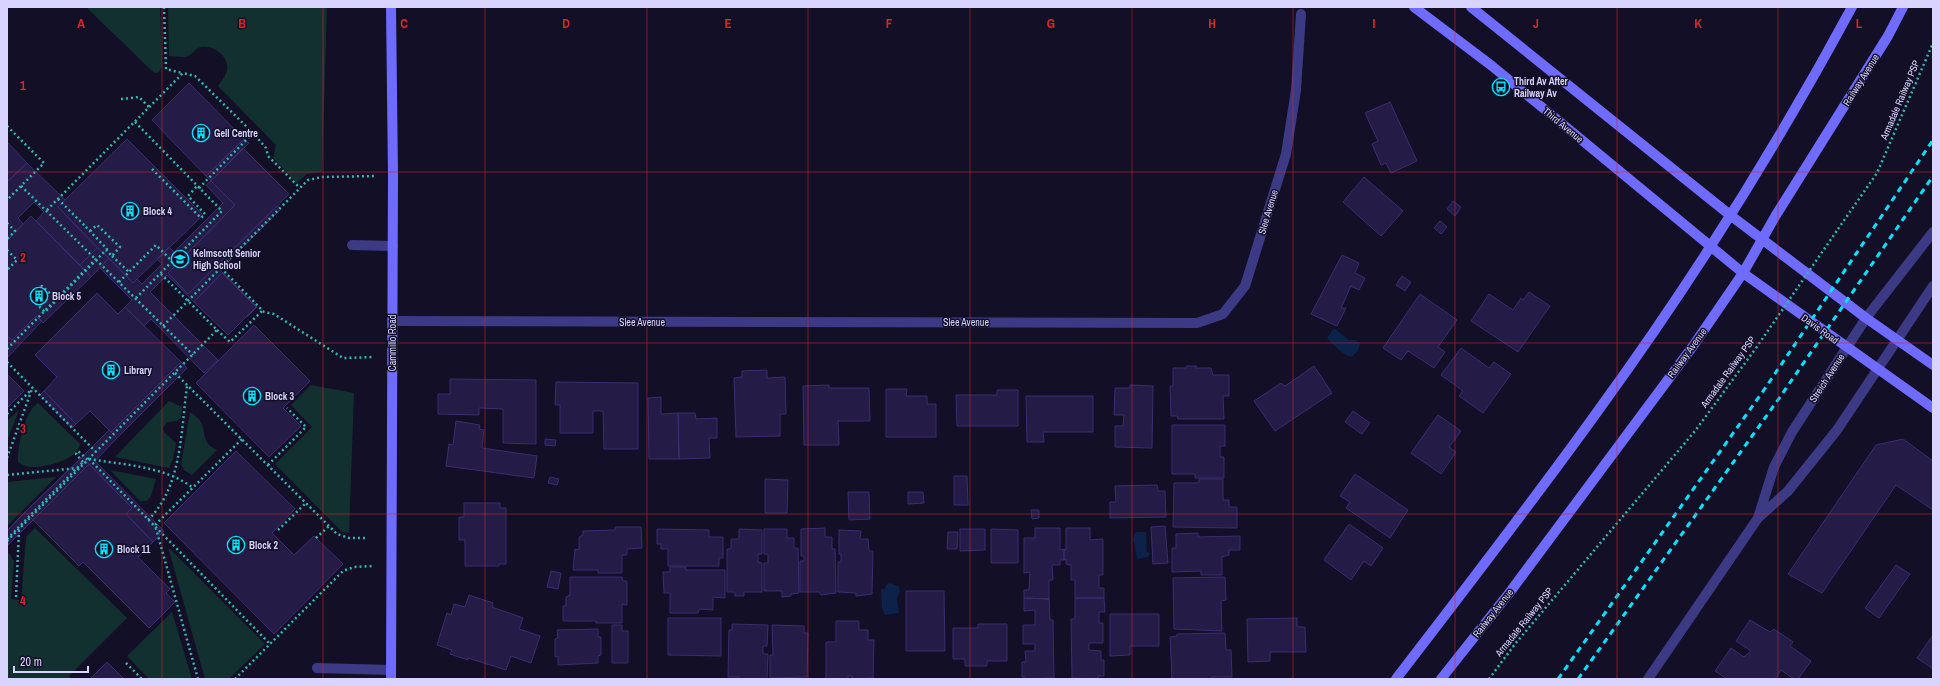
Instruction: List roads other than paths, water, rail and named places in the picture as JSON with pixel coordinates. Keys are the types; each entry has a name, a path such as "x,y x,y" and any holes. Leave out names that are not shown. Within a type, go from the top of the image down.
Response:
{"main road":[{"name":"Cammillo Road","path":"391,7 393,176 390,566 391,675"},
{"name":"Third Avenue","path":"1414,7 1492,66 1710,247"},
{"path":"1471,7 1762,240 1866,318 1933,365"},
{"path":"1396,679 1601,407 1710,247 1778,139 1852,7"},
{"name":"Railway Avenue","path":"1441,679 1510,592 1693,346 1744,273 1762,240 1884,43 1903,7"},
{"name":"Davis Road","path":"1710,247 1847,348 1933,408"}],"street":[{"name":"Slee Avenue","path":"392,321 1197,323 1223,314 1245,286 1286,154 1296,90 1301,14"},
{"name":"Streich Avenue","path":"1758,518 1774,467 1792,432 1866,318 1933,232"},
{"path":"352,245 393,246"},
{"name":"Streich Avenue","path":"1648,679 1758,518 1788,491 1837,430 1877,369 1898,341 1933,286"},
{"path":"317,668 391,675"}],"water":[{"path":"1334,328 1349,340 1355,340 1360,343 1359,348 1351,357 1338,349 1327,338"},
{"path":"1136,532 1146,532 1147,552 1150,553 1148,557 1137,559 1133,538"},
{"path":"890,583 898,586 900,591 897,599 899,613 885,615 882,609 881,589 885,589 886,585"}],"railway":[{"path":"1558,679 1766,387 1933,140"},
{"path":"1578,679 1780,397 1933,176"}],"place":[{"name":"Third Av After Railway Av","path":"1501,87"},
{"name":"Gell Centre","path":"201,133"},
{"name":"Block 4","path":"130,211"},
{"name":"Kelmscott Senior High School","path":"180,259"},
{"name":"Block 5","path":"39,296"},
{"name":"Library","path":"111,370"},
{"name":"Block 3","path":"252,396"},
{"name":"Block 2","path":"236,545"},
{"name":"Block 11","path":"104,549"}]}
